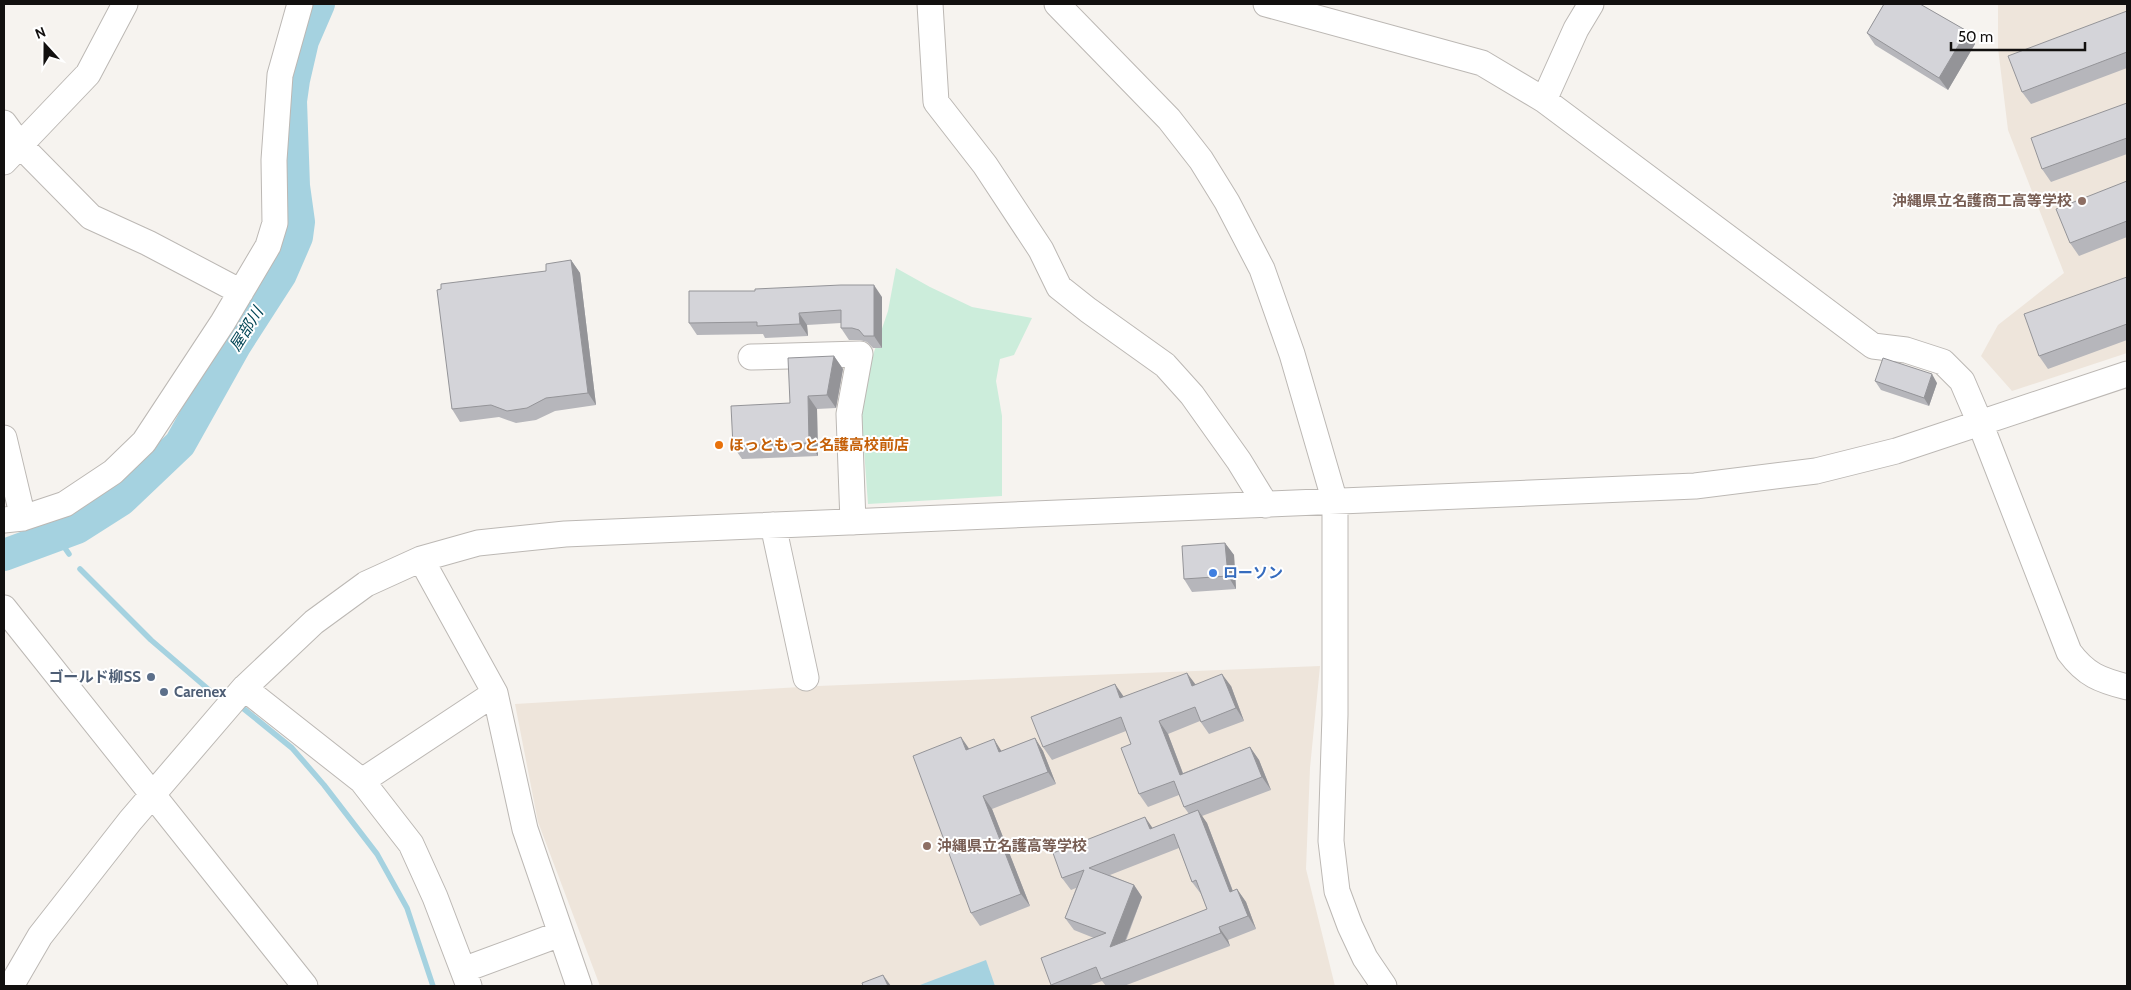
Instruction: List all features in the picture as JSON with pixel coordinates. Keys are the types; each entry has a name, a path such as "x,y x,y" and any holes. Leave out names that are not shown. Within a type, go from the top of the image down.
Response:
{"street":[{"path":"12,153 88,74 125,4"},
{"path":"4,438 14,519 65,504 113,472 144,442 223,322 268,246 275,223 274,160 280,76 300,4"},
{"path":"930,4 936,102 985,165 1041,250 1059,287 1165,365 1192,395 1239,461 1266,505"},
{"path":"1057,4 1169,119 1201,160 1227,202 1262,268 1292,354 1335,502 1335,715 1331,840 1337,891 1350,926 1365,958 1384,986"},
{"path":"1266,4 1305,9 1482,63 1544,100 1873,346 1906,350 1943,362 1962,381 2069,652 2079,666 2091,675 2127,687"},
{"path":"1544,100 1576,29 1591,4"},
{"path":"4,123 12,153 91,217 148,243 240,292"},
{"path":"752,357 860,354 849,414 853,522"},
{"path":"12,986 40,936 152,795 244,688 314,622 366,584 421,559 478,543 565,534 1335,502 1714,483 1816,470 1896,451 2127,374"},
{"path":"773,525 806,678"},
{"path":"421,559 495,693 525,828 579,986"},
{"path":"4,608 305,986"},
{"path":"244,688 362,781 411,844 435,897 466,978 560,934"},
{"path":"362,781 495,693"}],"shaded area":[{"name":"沖縄県立名護商工高等学校","path":"1998,4 2127,4 2127,353 2012,391 1981,356 1998,325 2064,273 2008,130 1998,48"},
{"name":"沖縄県立名護高等学校","path":"1320,666 1310,768 1306,869 1335,986 600,986 538,822 515,704 818,686"}],"green space":[{"path":"896,268 972,307 1032,318 1014,355 1000,359 996,381 1002,416 1002,496 868,504 861,409 873,355 888,311"}],"water":[{"path":"986,960 995,986 920,985"}],"building":[{"path":"1884,4 1920,4 1967,31 1939,78 1867,33"},
{"path":"2127,11 2127,52 2022,92 2008,56"},
{"path":"2127,103 2127,138 2042,169 2031,138"},
{"path":"2127,181 2127,221 2070,243 2056,209"},
{"path":"571,260 588,393 546,398 527,408 507,411 491,405 452,409 437,290 441,289 441,284 546,271 546,264"},
{"path":"2127,277 2127,324 2039,356 2024,314"},
{"path":"874,285 874,336 864,336 859,330 852,328 841,328 841,310 799,313 800,324 757,326 757,322 689,323 689,291 755,291 755,289"},
{"path":"834,356 827,395 808,396 809,443 733,446 731,406 790,403 788,358"},
{"path":"1883,358 1932,374 1924,398 1875,381"},
{"path":"1225,543 1228,576 1184,579 1182,546"},
{"path":"1187,673 1192,686 1222,674 1236,708 1201,722 1195,707 1159,721 1180,775 1250,747 1262,777 1184,807 1174,781 1139,794 1121,748 1131,744 1121,717 1043,747 1031,717 1115,684 1120,698"},
{"path":"961,737 966,750 994,739 999,752 1035,738 1048,772 983,796 1021,894 971,913 913,756"},
{"path":"1198,810 1230,892 1237,889 1248,916 1219,927 1221,933 1101,979 1096,967 1051,985 1041,958 1106,933 1065,918 1084,870 1062,878 1053,853 1145,817 1150,829","holes":["1174,834 1192,882 1196,880 1207,909 1110,947 1134,885 1089,868"]},
{"path":"883,975 888,986 863,986 862,983"}],"waterway":[{"name":"屋部川","path":"4,555 77,528 121,500 180,444 236,344 281,274 297,237 299,222 294,186 291,101 303,41 319,4"},
{"path":"56,535 69,554"},
{"path":"80,569 151,640 215,695"},
{"path":"244,709 292,748 324,785 377,854 407,908 433,986"}],"place":[{"name":"沖縄県立名護商工高等学校","path":"2082,201"},
{"name":"ほっともっと名護高校前店","path":"719,445"},
{"name":"ローソン","path":"1213,573"},
{"name":"ゴールド柳SS","path":"151,677"},
{"name":"Carenex","path":"164,692"},
{"name":"沖縄県立名護高等学校","path":"927,846"}]}
